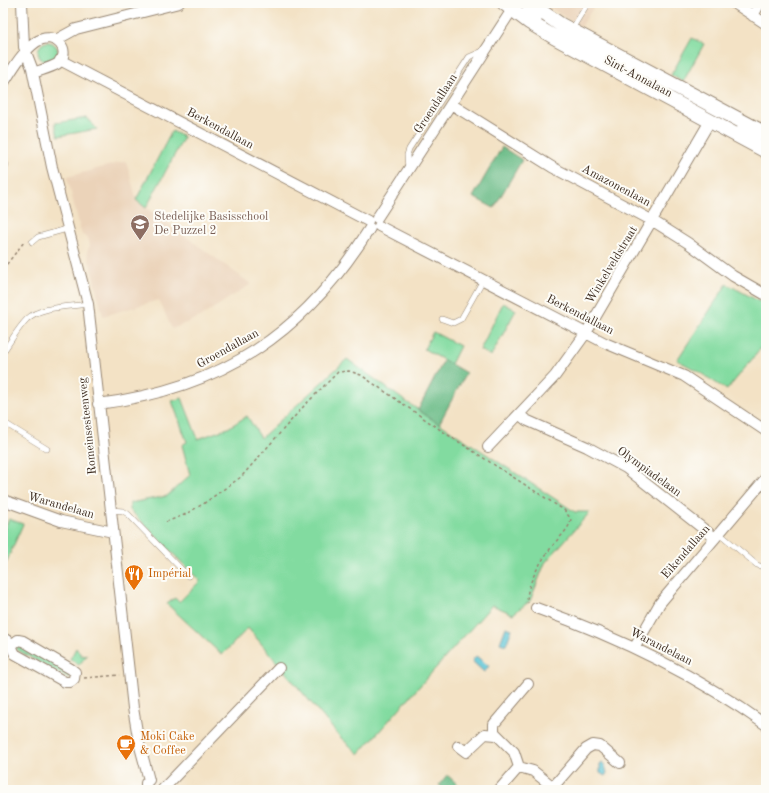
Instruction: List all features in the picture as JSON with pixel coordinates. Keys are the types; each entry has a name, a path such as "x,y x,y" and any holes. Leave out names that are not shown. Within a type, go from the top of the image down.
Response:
{"main road":[{"name":"Sint-Annalaan","path":"514,4 572,30 766,134"},
{"name":"Sint-Annalaan","path":"514,4 554,37 766,151"}],"street":[{"name":"Romeinsesteenweg","path":"22,3 23,42 33,73 52,167 67,229 88,304 135,726 149,780"},
{"path":"56,40 65,33 76,29 179,3"},
{"path":"734,3 766,24"},
{"path":"753,16 760,3"},
{"name":"Groendallaan","path":"98,404 146,396 181,387 220,371 261,348 299,317 329,286 342,270 486,50 514,4"},
{"path":"3,84 31,46 42,39 47,38 56,40 62,48 60,60 53,66 33,73"},
{"name":"Berkendallaan","path":"60,60 615,348 664,366 691,380 766,431"},
{"name":"Amazonenlaan","path":"450,105 552,168 653,220 744,283 766,295"},
{"name":"Winkelveldstraat","path":"488,448 555,376 586,333 653,220 714,123"},
{"name":"Olympiadelaan","path":"520,415 526,420 587,447 626,468 717,536"},
{"name":"Eikendallaan","path":"635,647 660,602 766,478"},
{"name":"Warandelaan","path":"3,500 61,521 113,532"},
{"name":"Warandelaan","path":"536,608 588,627 635,647 679,670 740,707 766,725"},
{"path":"3,638 13,644"},
{"path":"18,640 23,641 71,668 75,672 74,679 70,682 65,682 18,655 12,650 13,644 18,640"},
{"path":"146,790 146,783 149,780 156,781 163,790 279,668"},
{"path":"520,767 514,752 496,735 493,729 494,724 528,684"},
{"path":"458,746 466,752 485,734 496,735"},
{"path":"520,767 533,771 555,788 586,749 593,745 600,746 620,763"},
{"path":"499,790 520,767"}],"lane":[{"path":"572,30 588,3"},
{"name":"Sint-Annalaan","path":"514,4 556,32 714,117 766,140"},
{"path":"408,170 407,155 409,149 468,57 486,50"},
{"path":"440,101 450,105"},
{"name":"Sint-Annalaan","path":"714,123 766,146"},
{"path":"32,242 38,237 67,229"},
{"path":"442,319 453,323 461,319 483,280"},
{"path":"3,352 23,323 33,315 88,304"},
{"path":"3,422 47,449"},
{"path":"111,510 128,514 188,576"},
{"path":"717,536 757,565 766,568"}],"path":[{"path":"3,269 27,239 32,242"},
{"path":"166,522 184,515 204,504 241,477 304,406 338,372 349,371 361,375 445,433 564,510 571,519 570,525 554,544 538,568 528,593 528,604 536,608"},
{"path":"84,678 122,674"}],"shaded area":[{"path":"542,3 596,3 581,27"},
{"name":"Stedelijke Basisschool De Puzzel 2","path":"126,161 137,201 251,284 200,317 172,329 159,300 103,316 87,251 90,246 88,237 82,235 67,177"}],"green space":[{"path":"692,38 704,44 683,82 671,75"},
{"path":"48,42 55,45 58,52 55,59 48,62 41,59 38,52 41,45"},
{"path":"87,118 97,129 58,136 55,123"},
{"path":"172,131 184,137 146,208 136,200"},
{"path":"502,147 522,160 494,208 473,197"},
{"path":"727,284 766,305 766,338 758,352 727,390 696,370 677,360"},
{"path":"503,303 516,310 491,356 480,350"},
{"path":"433,332 460,346 451,364 424,349"},
{"path":"347,359 405,401 575,512 590,512 545,563 530,601 513,614 492,605 359,754 340,737 248,628 222,655 167,604 175,598 179,602 200,581 130,510 130,503 167,496 190,475 182,445 187,442 172,401 182,398 198,439 228,428 247,416 261,438"},
{"path":"444,360 466,373 439,424 418,410"},
{"path":"9,519 23,524 3,570 3,532"},
{"path":"20,644 71,672 69,679 17,650 17,646"},
{"path":"76,648 82,656 87,655 79,665 70,659"},
{"path":"447,775 464,790 446,790 439,785"}],"water":[{"path":"506,627 512,629 506,645 500,643"},
{"path":"476,656 489,666 484,672 472,661"},
{"path":"602,763 605,765 607,773 605,776 600,773 600,765"}],"place":[{"name":"Stedelijke Basisschool De Puzzel 2","path":"140,241"},
{"name":"Impérial","path":"134,591"},
{"name":"Moki Cake & Coffee","path":"126,761"}]}
